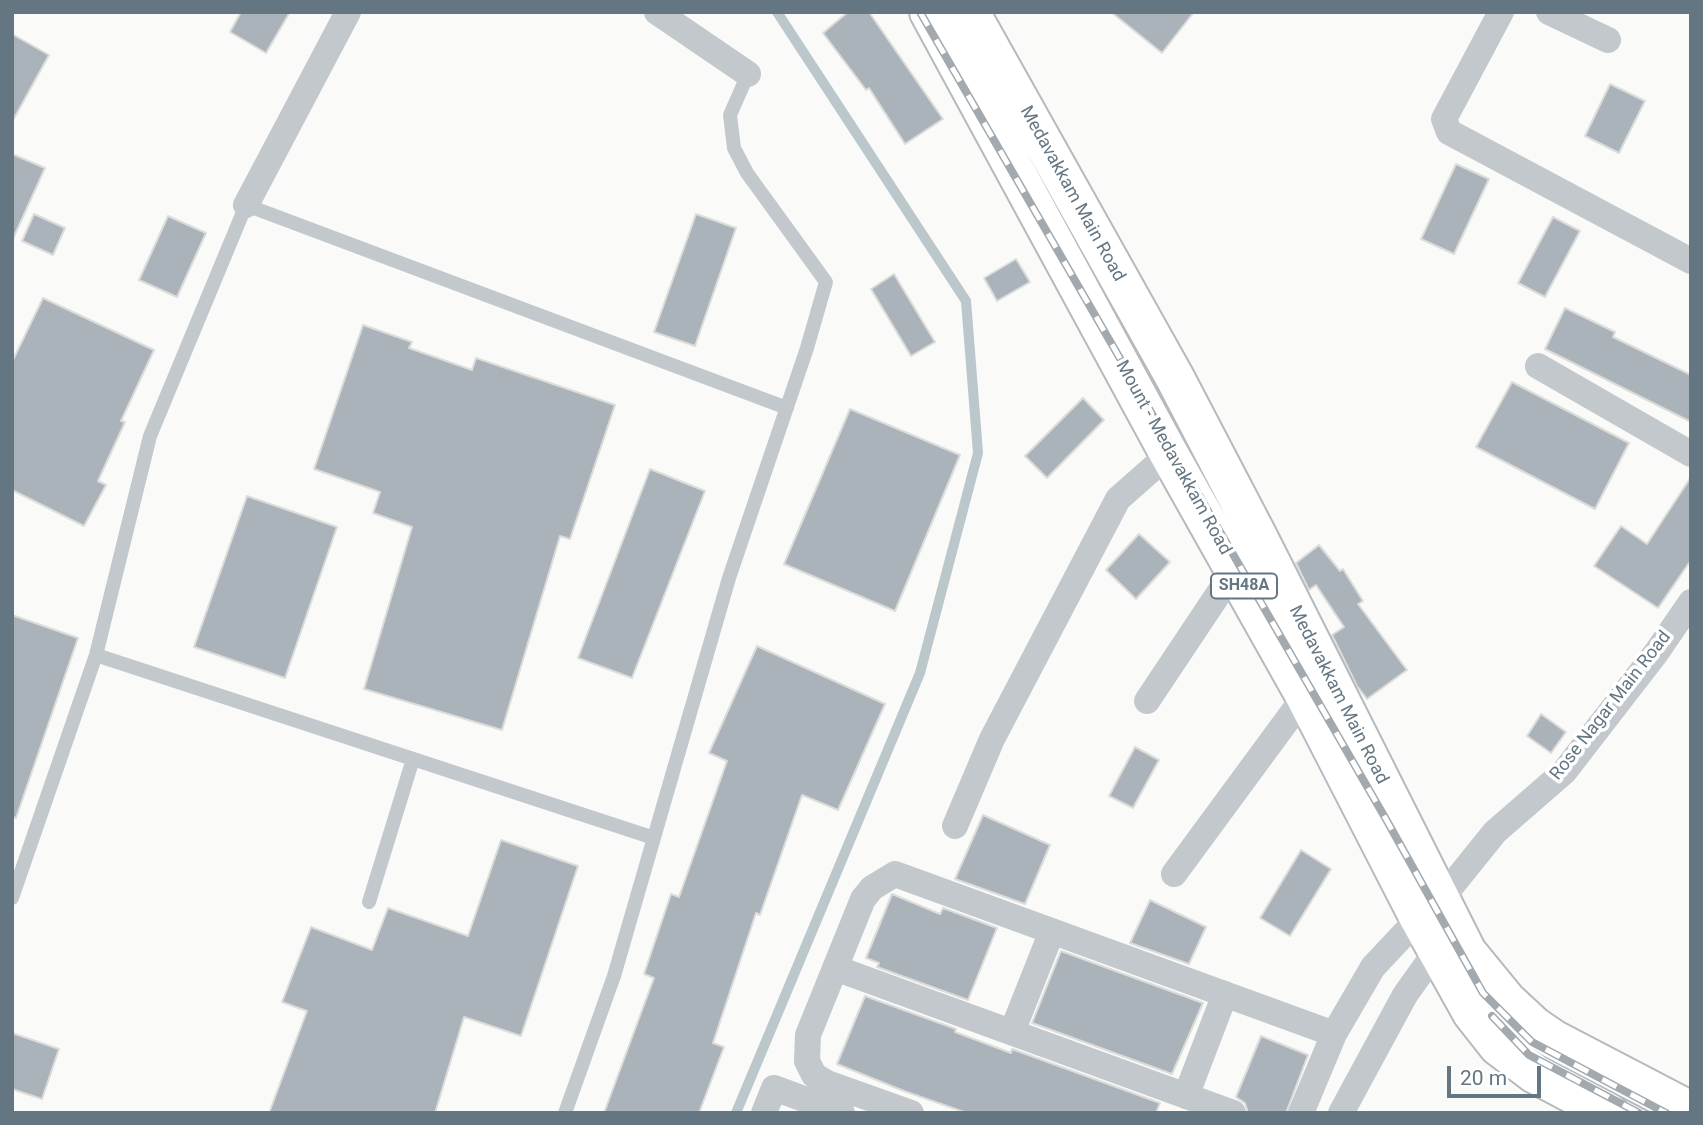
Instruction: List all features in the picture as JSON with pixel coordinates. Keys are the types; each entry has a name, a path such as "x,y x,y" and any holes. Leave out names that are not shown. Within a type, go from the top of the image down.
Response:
{"main road":[{"name":"Mount - Medavakkam Road","path":"929,12 1168,454 1432,922 1472,1013 1499,1046 1535,1074 1609,1113"},
{"name":"Medavakkam Main Road","path":"970,12 1175,378 1258,537 1432,922 1468,952 1507,1001 1534,1026 1553,1039 1691,1111"}],"street":[{"path":"246,205 348,12"},
{"path":"657,12 748,74"},
{"path":"1501,12 1444,119 1448,132 1691,261"},
{"path":"1549,12 1608,40"},
{"path":"1538,366 1691,454"},
{"path":"955,827 992,739 1118,499 1168,454"},
{"path":"1147,701 1235,569"},
{"name":"Rose Nagar Main Road","path":"1432,922 1495,832 1564,772 1656,653 1691,602"},
{"path":"1174,874 1304,696"},
{"path":"911,1113 827,1083 814,1075 807,1061 808,1035 863,899 872,888 895,874 1334,1034"},
{"path":"1301,1113 1334,1034 1373,967 1432,922"},
{"path":"1341,1113 1405,995 1432,922"},
{"path":"1012,1032 1052,931"},
{"path":"835,968 1233,1113"},
{"path":"1186,1096 1225,994"},
{"path":"764,1113 775,1088 842,1113"}],"lane":[{"path":"565,1113 614,976 729,578 807,348 826,282 747,173 734,148 730,116 748,74"},
{"path":"12,898 96,655 150,436 246,205 787,408"},
{"path":"96,655 654,838"},
{"path":"369,902 413,759"}],"building":[{"path":"241,12 290,12 266,53 230,32"},
{"path":"848,12 869,12 943,119 905,144 869,88 866,90 823,33"},
{"path":"1111,12 1194,12 1162,53"},
{"path":"12,34 49,55 12,122"},
{"path":"1610,84 1645,101 1619,153 1585,136"},
{"path":"12,154 45,168 12,241"},
{"path":"1456,164 1489,179 1454,254 1421,239"},
{"path":"34,214 65,228 53,255 22,241"},
{"path":"696,214 736,228 695,346 654,332"},
{"path":"168,216 206,233 177,297 139,280"},
{"path":"1553,217 1580,231 1545,297 1518,283"},
{"path":"1016,259 1030,282 997,301 984,278"},
{"path":"894,274 935,342 911,356 871,289"},
{"path":"43,298 154,350 121,421 125,422 98,481 106,485 84,526 12,490 12,362"},
{"path":"1565,308 1615,332 1613,337 1691,375 1691,422 1545,349"},
{"path":"363,325 412,342 409,348 472,370 476,358 615,405 570,539 560,536 502,730 364,689 412,527 373,513 380,492 314,469"},
{"path":"1512,382 1629,443 1595,509 1476,447"},
{"path":"1083,398 1104,420 1047,478 1025,456"},
{"path":"850,409 960,455 895,611 784,564"},
{"path":"650,469 705,491 632,678 578,658"},
{"path":"1691,477 1691,560 1658,608 1594,566 1621,526 1647,544"},
{"path":"247,496 337,527 285,678 194,647"},
{"path":"1139,534 1170,562 1136,599 1106,570"},
{"path":"1319,545 1340,571 1343,569 1363,601 1358,604 1407,670 1367,699 1357,686 1332,635 1344,627 1316,585 1309,590 1296,563"},
{"path":"12,615 78,638 16,818 12,817"},
{"path":"757,646 885,704 838,810 802,795 760,915 756,913 713,1043 724,1047 699,1113 604,1113 654,978 644,974 671,894 679,897 727,761 709,753"},
{"path":"1541,714 1566,732 1551,753 1527,736"},
{"path":"1135,747 1159,760 1133,808 1109,796"},
{"path":"983,815 1050,845 1025,904 955,879"},
{"path":"501,840 578,866 521,1036 464,1017 435,1113 269,1113 307,1011 282,1002 311,927 372,950 388,908 468,936"},
{"path":"1301,850 1331,869 1290,936 1260,918"},
{"path":"892,894 940,914 943,908 997,928 968,1000 877,967 879,963 866,958"},
{"path":"1150,900 1206,927 1189,964 1130,943"},
{"path":"1061,951 1203,1003 1172,1074 1032,1023"},
{"path":"865,996 956,1029 955,1032 1011,1053 1012,1049 1160,1103 1156,1113 967,1113 904,1091 837,1064"},
{"path":"12,1033 59,1049 42,1099 12,1089"},
{"path":"1261,1036 1308,1055 1286,1113 1248,1113 1245,1103 1236,1097"}],"waterway":[{"path":"736,1113 920,673 978,453 966,301 777,12"}],"railway":[{"path":"920,12 1387,821 1483,993 1532,1042 1666,1113"},
{"path":"1492,1016 1529,1055 1639,1113"}]}
